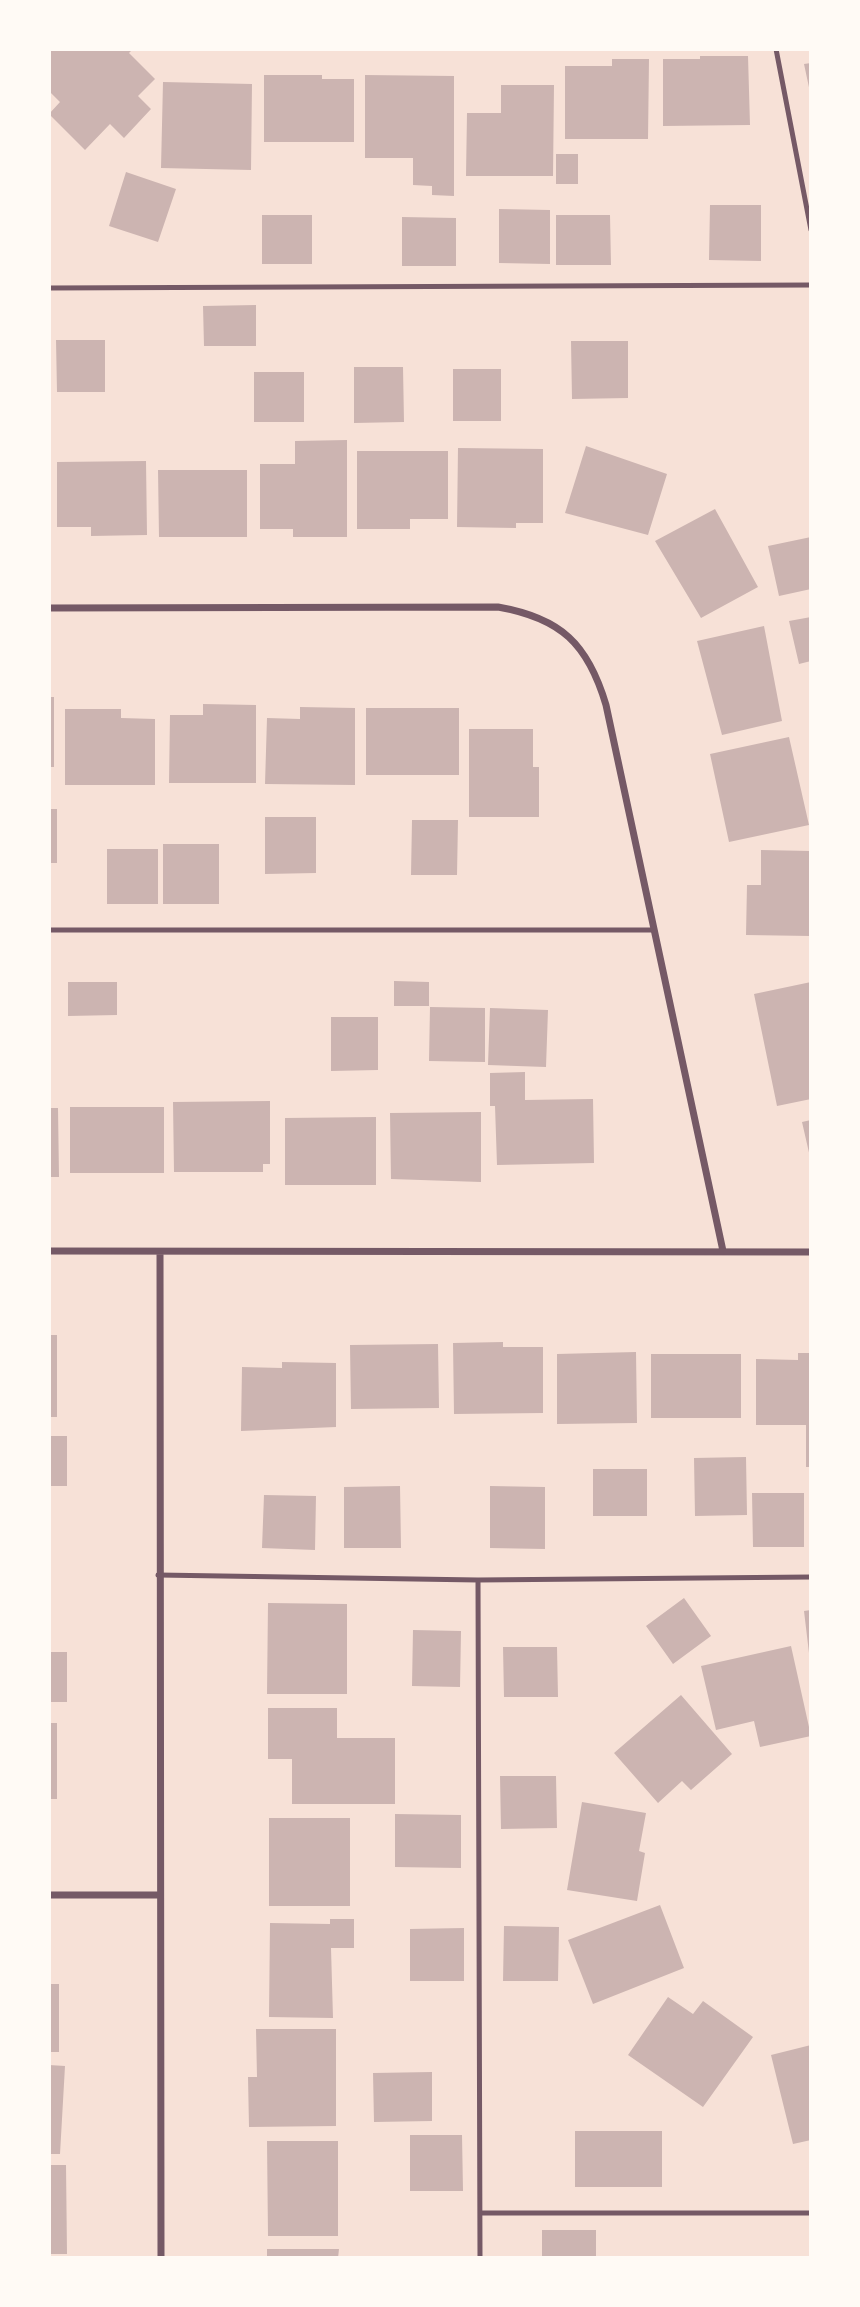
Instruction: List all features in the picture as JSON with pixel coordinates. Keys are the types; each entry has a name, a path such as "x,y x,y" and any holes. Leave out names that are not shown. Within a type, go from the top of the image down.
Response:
{"street":[{"path":"49,608 498,607 527,612 560,628 591,664 600,685 723,1251"},
{"path":"49,1251 811,1252"},
{"path":"160,1252 158,1575 161,2258"},
{"path":"49,1895 159,1895"}],"lane":[{"path":"776,49 811,230"},
{"path":"49,288 811,285"},
{"path":"49,930 652,930"},
{"path":"158,1575 478,1580 811,1577"},
{"path":"478,1580 480,2258"},
{"path":"480,2213 811,2213"}],"building":[{"path":"49,49 133,49 129,53 155,79 138,96 151,109 124,138 110,124 85,150 49,114 60,102 49,91"},
{"path":"700,56 748,56 750,125 663,126 663,59 700,59"},
{"path":"612,59 649,59 648,139 565,139 565,66 612,66"},
{"path":"811,63 811,92 810,92 804,64"},
{"path":"264,75 322,75 322,79 354,79 354,142 264,142"},
{"path":"365,75 454,76 454,196 432,195 432,186 413,185 413,158 365,158"},
{"path":"163,82 252,84 251,170 161,168"},
{"path":"501,85 554,85 553,176 466,176 467,113 501,113"},
{"path":"556,154 578,154 578,184 556,184"},
{"path":"126,172 176,189 158,242 109,226"},
{"path":"710,205 761,205 761,261 709,260"},
{"path":"499,209 550,210 550,264 499,263"},
{"path":"262,215 312,215 312,264 262,264"},
{"path":"556,215 610,215 611,265 556,265"},
{"path":"402,217 456,218 456,266 402,266"},
{"path":"256,305 256,346 204,346 203,306"},
{"path":"56,340 105,340 105,392 57,392"},
{"path":"571,341 628,341 628,398 572,399"},
{"path":"354,367 403,367 404,422 354,423"},
{"path":"453,369 501,369 501,421 453,421"},
{"path":"254,372 304,372 304,422 254,422"},
{"path":"347,440 347,537 293,537 293,529 260,529 260,464 295,464 295,441"},
{"path":"586,446 667,474 648,535 565,513"},
{"path":"458,448 543,449 543,523 516,523 516,528 457,527"},
{"path":"357,451 448,451 448,519 410,519 410,529 357,529"},
{"path":"146,461 147,535 91,536 91,527 57,527 57,462"},
{"path":"158,470 247,470 247,537 159,537"},
{"path":"715,509 758,587 701,618 655,541"},
{"path":"811,537 811,589 779,596 768,546"},
{"path":"811,617 811,661 799,664 789,621"},
{"path":"764,626 782,721 722,735 697,641"},
{"path":"49,697 54,697 54,767 49,767"},
{"path":"203,704 256,705 256,783 169,783 170,715 203,715"},
{"path":"300,707 355,708 355,785 265,784 267,718 300,719"},
{"path":"366,708 459,708 459,775 366,775"},
{"path":"65,709 121,709 121,718 155,719 155,785 65,785"},
{"path":"469,729 533,729 533,767 539,767 539,817 469,817"},
{"path":"789,737 809,825 729,842 710,754"},
{"path":"49,809 57,809 57,863 49,863"},
{"path":"265,817 316,817 316,873 265,874"},
{"path":"412,820 458,820 457,875 411,875"},
{"path":"163,844 219,844 219,904 163,904"},
{"path":"107,849 158,849 158,904 107,904"},
{"path":"761,850 811,851 811,936 746,935 747,885 761,885"},
{"path":"394,981 429,982 429,1006 394,1006"},
{"path":"68,982 117,982 117,1015 68,1016"},
{"path":"811,982 811,1099 777,1106 754,994"},
{"path":"430,1007 485,1008 485,1062 429,1061"},
{"path":"490,1008 548,1010 546,1067 488,1065"},
{"path":"331,1017 378,1017 378,1070 331,1071"},
{"path":"525,1072 525,1100 593,1099 594,1163 497,1165 495,1106 490,1106 490,1073"},
{"path":"270,1101 270,1164 263,1164 263,1172 174,1172 173,1102"},
{"path":"70,1107 164,1107 164,1173 70,1173"},
{"path":"49,1108 58,1108 59,1177 49,1177"},
{"path":"481,1112 481,1182 391,1179 390,1113"},
{"path":"376,1117 376,1185 285,1185 285,1118"},
{"path":"811,1120 811,1157 810,1157 802,1122"},
{"path":"49,1335 57,1335 57,1417 49,1417"},
{"path":"503,1342 503,1347 543,1347 543,1413 454,1414 453,1343"},
{"path":"438,1344 439,1408 351,1409 350,1345"},
{"path":"636,1352 637,1423 557,1424 557,1354"},
{"path":"798,1353 811,1353 811,1467 806,1467 806,1425 756,1425 756,1359 798,1360"},
{"path":"651,1354 741,1354 741,1418 651,1418"},
{"path":"282,1362 336,1363 336,1427 241,1431 242,1367 282,1368"},
{"path":"49,1436 67,1436 67,1486 49,1486"},
{"path":"746,1457 747,1515 695,1516 694,1458"},
{"path":"593,1469 647,1469 647,1516 593,1516"},
{"path":"400,1486 401,1548 344,1548 344,1487"},
{"path":"490,1486 545,1487 545,1549 490,1548"},
{"path":"752,1493 804,1493 804,1547 753,1547"},
{"path":"264,1495 316,1496 315,1550 262,1548"},
{"path":"684,1598 711,1636 673,1664 646,1626"},
{"path":"268,1603 347,1604 347,1694 267,1694"},
{"path":"811,1610 811,1653 809,1653 804,1611"},
{"path":"413,1630 461,1631 460,1687 412,1686"},
{"path":"791,1646 811,1736 760,1747 754,1721 716,1730 701,1666"},
{"path":"503,1647 557,1647 558,1697 504,1697"},
{"path":"49,1652 67,1652 67,1702 49,1702"},
{"path":"681,1695 732,1754 691,1790 682,1781 658,1803 614,1753"},
{"path":"268,1708 337,1708 337,1738 395,1738 395,1804 292,1804 292,1759 268,1759"},
{"path":"49,1723 57,1723 57,1799 49,1799"},
{"path":"500,1776 556,1776 557,1828 501,1829"},
{"path":"582,1802 646,1813 639,1851 645,1853 637,1901 567,1890"},
{"path":"395,1814 461,1815 461,1868 395,1867"},
{"path":"269,1818 350,1818 350,1906 269,1906"},
{"path":"660,1905 684,1968 593,2004 568,1940"},
{"path":"330,1919 354,1919 354,1948 331,1948 333,2018 269,2017 270,1923 330,1924"},
{"path":"504,1926 559,1927 558,1981 503,1981"},
{"path":"464,1928 464,1981 410,1981 410,1929"},
{"path":"49,1984 59,1984 59,2052 49,2052"},
{"path":"668,1997 693,2014 703,2001 753,2037 703,2107 628,2055"},
{"path":"256,2029 336,2029 336,2126 249,2127 248,2077 257,2077"},
{"path":"811,2045 811,2140 793,2144 771,2055"},
{"path":"49,2065 65,2066 60,2154 49,2154"},
{"path":"432,2072 432,2121 374,2122 373,2073"},
{"path":"575,2131 662,2131 662,2187 575,2187"},
{"path":"410,2135 462,2135 463,2191 410,2191"},
{"path":"267,2141 338,2141 338,2236 268,2236"},
{"path":"49,2165 66,2165 67,2254 49,2254"},
{"path":"542,2230 596,2230 596,2258 542,2258"},
{"path":"267,2249 339,2249 338,2258 267,2258"}]}
